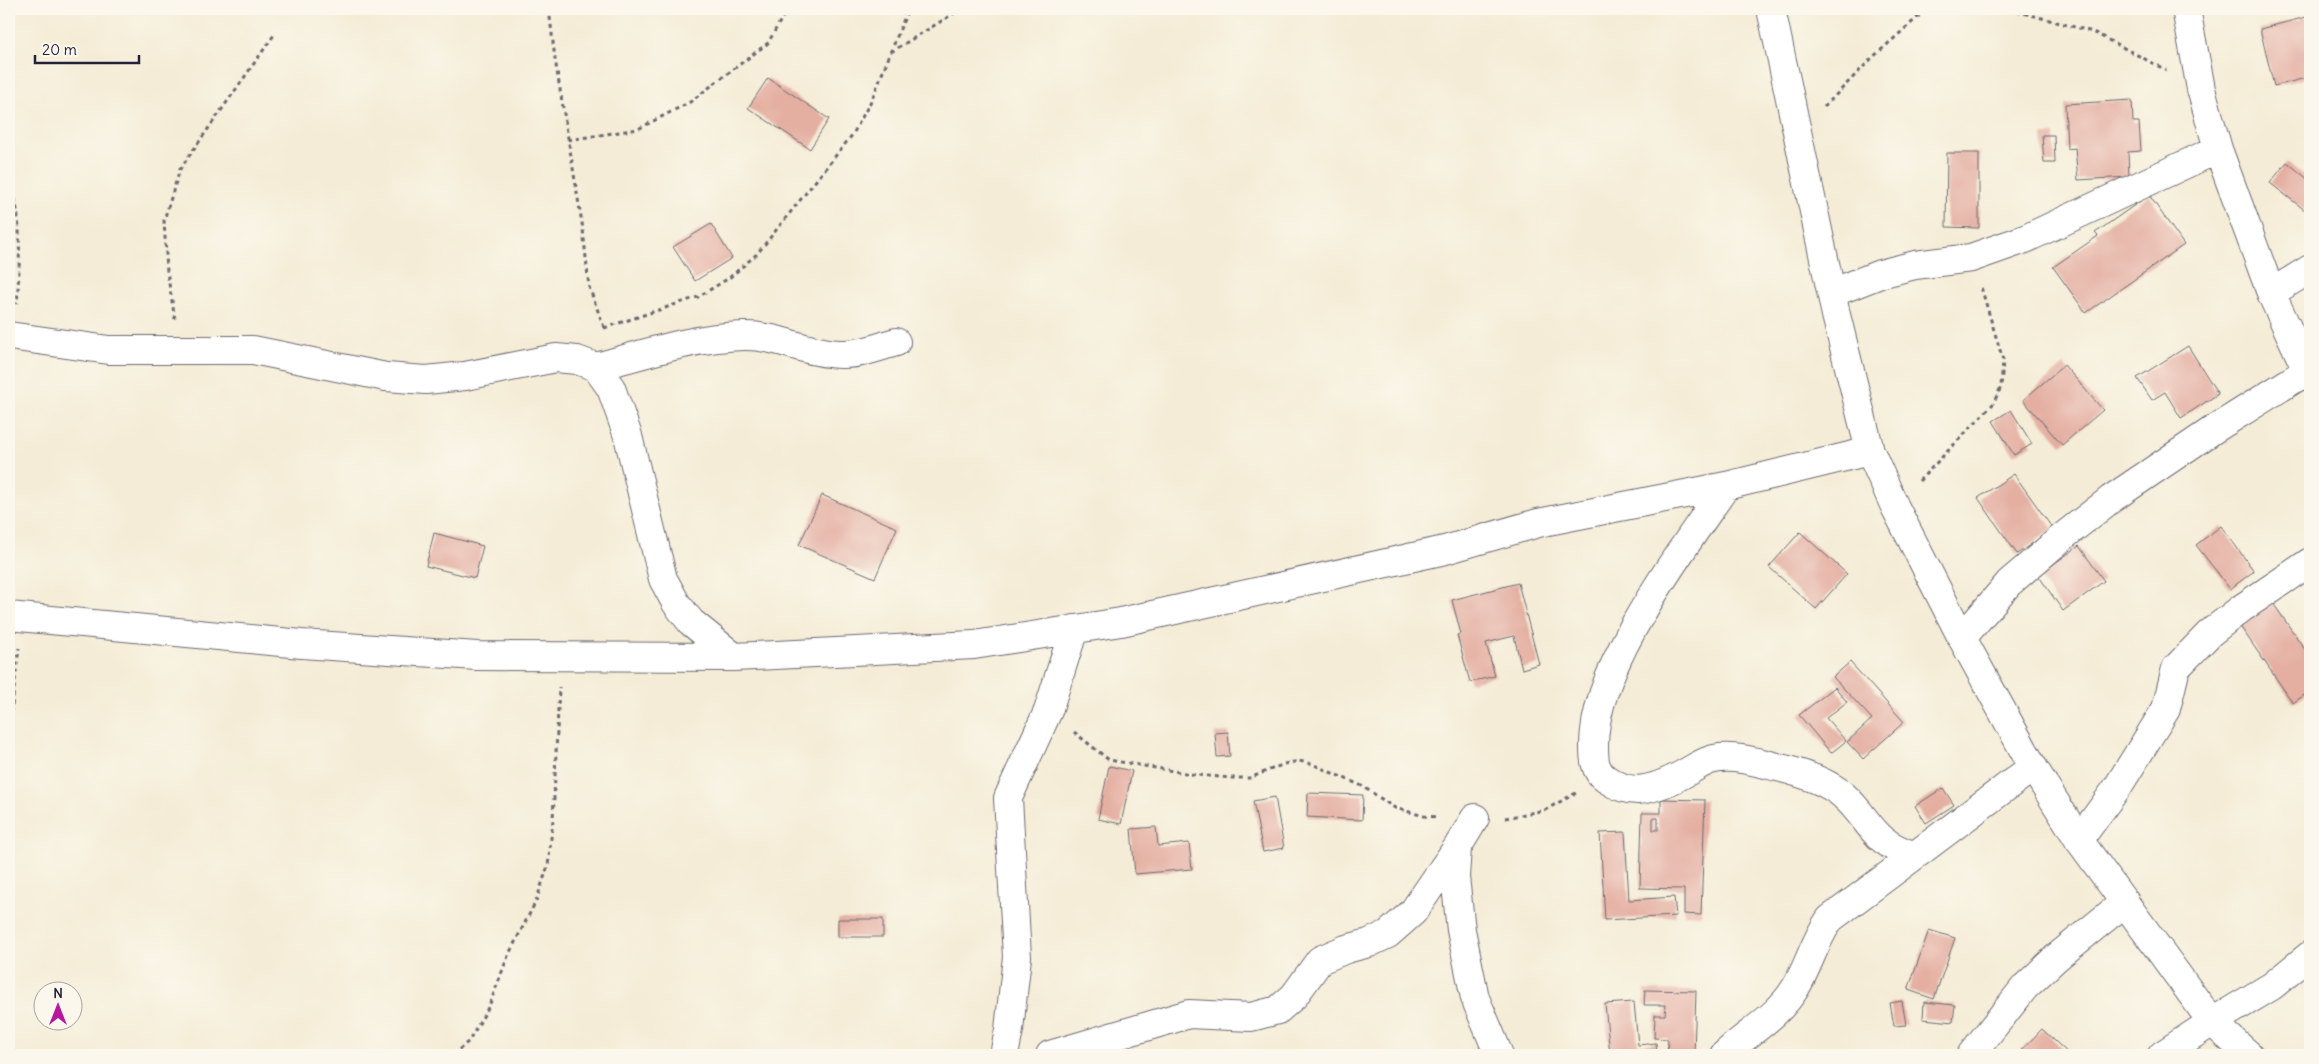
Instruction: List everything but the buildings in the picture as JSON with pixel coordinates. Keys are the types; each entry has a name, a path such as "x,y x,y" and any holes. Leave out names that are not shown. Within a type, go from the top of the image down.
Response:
{"street":[{"path":"1771,9 1832,293 1870,451 1895,508 1962,638 2032,767 2080,840 2212,1022 2249,1055"},
{"path":"1962,638 2009,583 2065,534 2112,499 2213,430 2309,374 2271,293 2218,149 2201,89 2186,9"},
{"path":"1832,293 1880,274 1915,265 1971,258 2025,239 2218,149"},
{"path":"2271,293 2310,269"},
{"path":"12,337 109,350 252,350 386,377 426,380 465,376 556,358 606,364 656,350 711,339 746,336 778,340 839,354 855,354 896,342"},
{"path":"606,364 611,388 628,436 663,580 691,622 734,657"},
{"path":"15,616 302,644 477,656 734,657 974,645 1121,622 1436,552 1538,523 1726,486 1870,451"},
{"path":"1726,486 1665,576 1632,631 1602,694 1594,729 1594,763 1602,776 1616,786 1637,790 1665,782 1714,759 1743,760 1779,767 1836,790 1845,797 1872,831 1886,843 1898,850 1913,855"},
{"path":"2080,840 2117,788 2166,709 2176,668 2210,633 2242,608 2310,562"},
{"path":"1004,1055 1017,957 1008,798 1048,711 1074,629"},
{"path":"1724,1055 1744,1037 1771,1019 1796,987 1820,933 1830,919 1913,855 1979,809 2032,767"},
{"path":"1050,1055 1189,1014 1251,1017 1278,1010 1294,996 1320,960 1346,949 1369,944 1388,934 1413,912 1475,818"},
{"path":"1456,848 1455,877 1460,930 1475,998 1499,1055"},
{"path":"1971,1055 2025,987 2057,957 2125,902"},
{"path":"2162,1055 2272,986 2310,956"}],"path":[{"path":"549,9 554,59 583,229 589,287 604,328 606,364"},
{"path":"568,140 638,129 690,102 768,43 787,9"},
{"path":"604,328 698,297 729,278 757,254 853,134 872,99 908,9"},
{"path":"890,52 961,9"},
{"path":"1799,138 1831,98 1927,9"},
{"path":"2009,9 2093,32 2133,51 2201,89"},
{"path":"179,349 167,272 164,220 180,169 274,35"},
{"path":"9,184 13,190 17,215 19,258 12,337"},
{"path":"1895,508 1993,404 2000,387 2003,360 1971,258"},
{"path":"9,729 18,665 15,616"},
{"path":"453,1055 469,1041 489,1006 508,956 536,901 548,866 553,820 560,656"},
{"path":"1048,711 1109,760 1163,770 1231,778 1250,778 1284,764 1299,762 1338,774 1362,786 1395,808 1424,816 1512,817 1545,810 1578,793 1602,776"}]}
